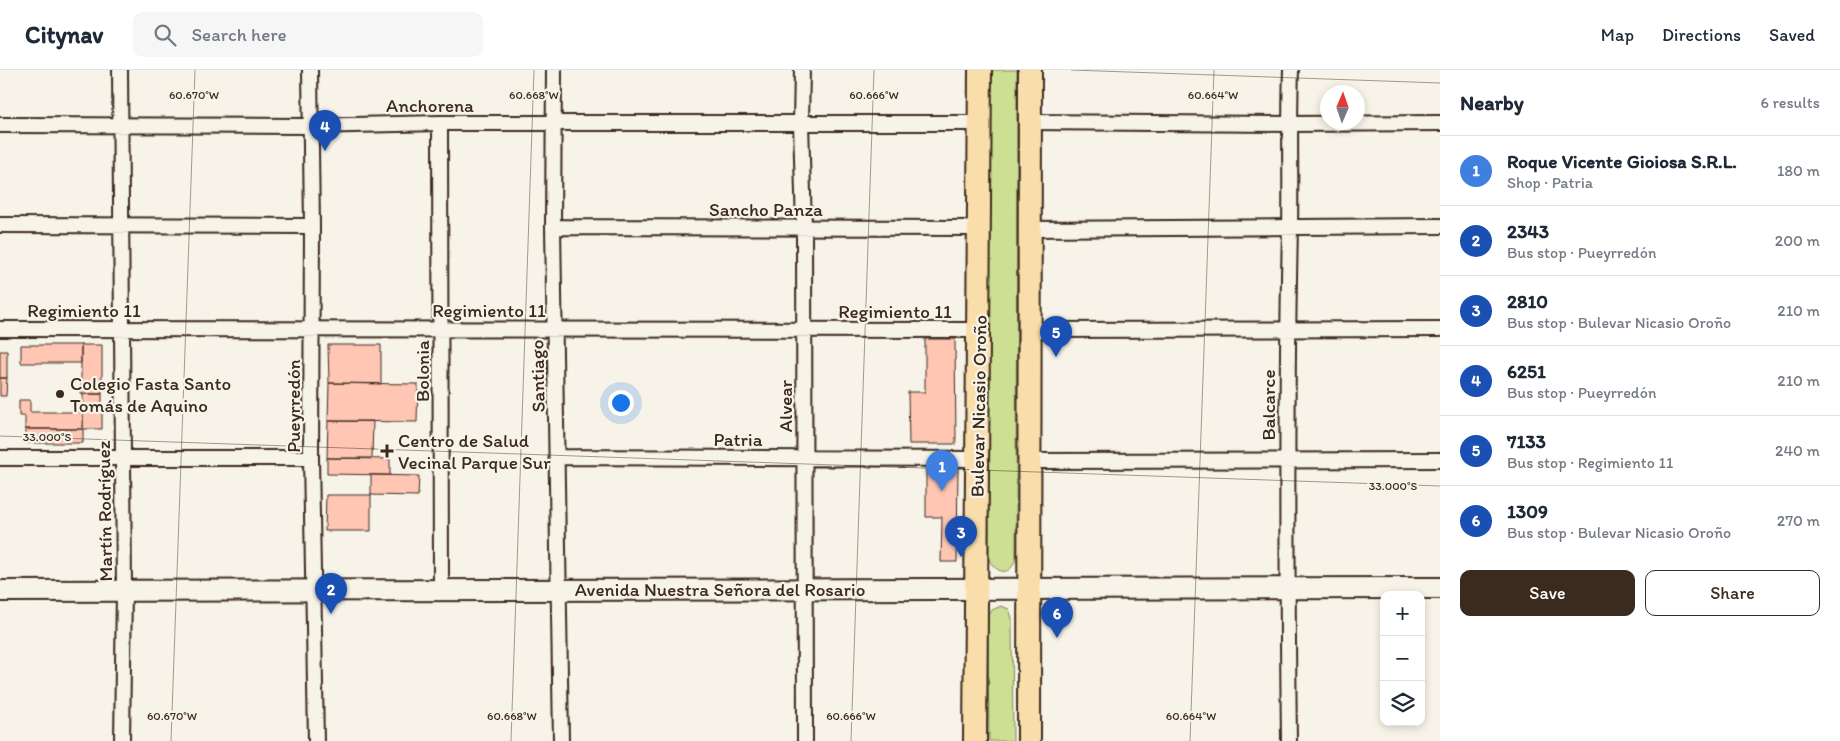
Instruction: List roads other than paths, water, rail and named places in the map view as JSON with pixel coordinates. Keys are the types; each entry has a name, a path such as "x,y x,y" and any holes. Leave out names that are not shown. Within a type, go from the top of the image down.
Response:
{"main road":[{"name":"Bulevar Nicasio Oroño","path":"975,741 980,70"},
{"path":"1029,741 1030,70"}],"street":[{"name":"Martín Rodríguez","path":"120,70 124,590 122,741"},
{"name":"Pueyrredón","path":"310,70 312,226 311,458 316,741"},
{"name":"Santiago","path":"554,70 553,227 560,589 560,741"},
{"name":"Alvear","path":"802,70 800,123 804,228 805,741"},
{"name":"Balcarce","path":"1289,741 1287,330 1291,70"},
{"path":"1030,122 1440,123"},
{"name":"Anchorena","path":"0,125 310,126 440,123 979,123"},
{"name":"Bolonia","path":"440,123 441,590"},
{"path":"0,225 312,226"},
{"path":"1029,229 1440,226"},
{"name":"Sancho Panza","path":"553,227 980,228"},
{"name":"Regimiento 11","path":"0,329 979,330"},
{"path":"1029,330 1440,329"},
{"name":"Patria","path":"558,457 978,459"},
{"path":"0,458 311,458"},
{"path":"1029,461 1440,460"},
{"name":"Avenida Nuestra Señora del Rosario","path":"0,590 1440,588"}],"place":[{"name":"6251","path":"325,151"},
{"name":"7133","path":"1056,357"},
{"name":"Colegio Fasta Santo Tomás de Aquino","path":"60,394"},
{"name":"Centro de Salud Vecinal Parque Sur","path":"387,451"},
{"name":"Roque Vicente Gioiosa S.R.L.","path":"942,491"},
{"name":"2810","path":"961,557"},
{"name":"2343","path":"331,614"},
{"name":"1309","path":"1057,638"}]}
